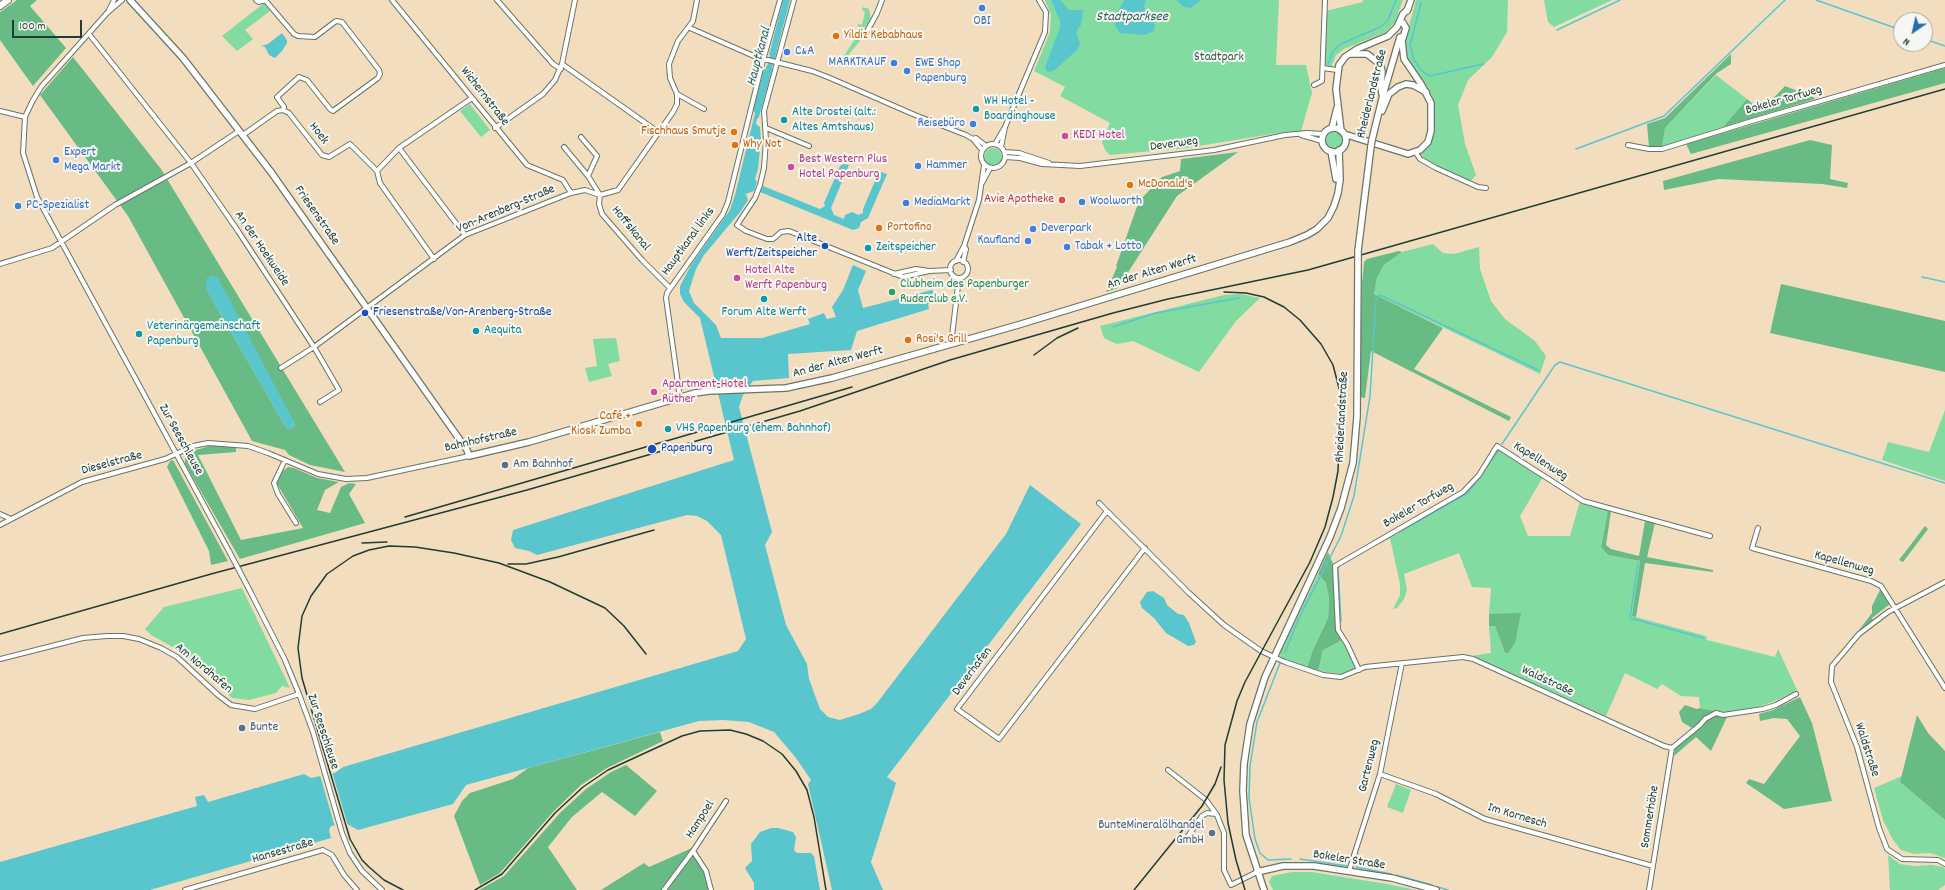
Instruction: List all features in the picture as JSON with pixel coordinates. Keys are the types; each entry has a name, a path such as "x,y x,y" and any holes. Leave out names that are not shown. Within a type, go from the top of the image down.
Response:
{"main road":[{"path":"0,6 8,0"}],"street":[{"name":"Zur Seeschleuse","path":"107,14 114,0"},
{"name":"Zur Seeschleuse","path":"122,0 107,14 41,87 32,102 26,117 23,153 26,167 37,197 177,454 285,660 300,694 342,833 356,862 369,879 382,890"},
{"name":"Friesenstraße","path":"130,0 183,58 306,220 469,456"},
{"path":"0,264 40,253 62,242 134,193 191,163 277,111 283,110 284,107 277,97 299,77 307,80 333,111 380,74 379,70 342,22 336,21 315,37 298,36 294,34 264,0 259,2 256,0"},
{"name":"Wichernstraße","path":"392,0 495,128 527,165 563,180 571,193"},
{"path":"497,0 553,64 561,67 658,132"},
{"path":"495,128 542,94 555,80 561,67 575,0"},
{"path":"600,195 618,190 673,112 677,104 677,94 670,78 669,64 678,41 690,28 697,0"},
{"name":"Hauptkanal links","path":"669,287 720,219 728,202 766,60 780,0"},
{"path":"794,0 775,63 764,111 766,128 764,168 760,185 748,210 737,225 746,231 767,239 772,239 781,232 789,231 903,277 929,271 951,270"},
{"path":"865,36 882,0"},
{"path":"995,144 1005,127 1045,32 1046,12 1039,0"},
{"path":"1314,85 1322,81 1325,0"},
{"name":"Rheiderlandstraße","path":"1264,890 1246,835 1243,791 1244,764 1255,708 1264,677 1330,537 1341,508 1353,463 1357,417 1358,251 1372,143 1383,95 1411,0"},
{"path":"1345,142 1337,107 1337,70 1341,61 1357,49 1382,40 1388,36 1397,27 1403,14 1408,9"},
{"path":"1332,128 1402,154 1416,153 1424,146 1431,131 1432,107 1426,92 1404,59 1402,42 1406,28 1404,23"},
{"path":"690,28 766,60 812,71 973,139 976,138 986,146"},
{"name":"An der Hoekweide","path":"89,34 191,163 238,231 314,347 339,390 320,402"},
{"path":"1350,54 1367,54 1377,59 1382,71 1381,88 1383,95"},
{"name":"Bokeler Torfweg","path":"1628,145 1649,149 1662,149 1752,121 1945,65"},
{"path":"1323,68 1337,70"},
{"path":"1378,117 1382,112 1389,94 1398,87 1406,84 1413,85 1426,92"},
{"path":"677,94 704,109"},
{"path":"377,171 399,148 472,98"},
{"path":"1337,107 1332,128 1323,134 1322,141 1325,148 1332,152 1339,150 1345,142 1362,140"},
{"name":"Hoek","path":"283,110 289,113 322,155 329,157 350,144 377,171 380,183 434,259"},
{"path":"0,111 26,117"},
{"path":"1001,147 1005,127"},
{"path":"766,128 809,146"},
{"name":"Deverweg","path":"1301,135 1306,133 1323,134"},
{"name":"Deverweg","path":"1005,157 1080,166 1214,150 1285,135 1301,135 1322,141"},
{"path":"581,137 597,156 588,176"},
{"path":"973,139 982,150"},
{"path":"995,144 1001,147 1004,152 1004,163 999,167 990,168 984,164 980,158 982,150 986,146 995,144"},
{"name":"Hoffskanal","path":"564,147 588,176 600,195 599,204 602,214 642,260 669,287"},
{"path":"399,148 465,235"},
{"name":"An der Alten Werft","path":"709,391 786,388 816,382 1184,275 1307,235 1317,229 1328,218 1334,206 1340,180 1339,150"},
{"name":"Deverweg","path":"1004,152 1019,152 1049,163"},
{"name":"An der Alten Werft","path":"1332,152 1338,193"},
{"path":"1416,153 1420,159 1436,168 1478,187 1486,188"},
{"path":"980,193 984,164"},
{"path":"964,246 966,249 964,262 967,265 968,271 964,277 959,278 952,275 952,264 956,261 964,246 984,176 990,168"},
{"name":"Von-Arenberg-Straße","path":"367,308 465,235 571,193 585,190 600,195"},
{"path":"956,261 964,262"},
{"path":"950,344 959,278"},
{"path":"669,287 666,298 680,398"},
{"path":"281,368 314,347 367,308"},
{"name":"Bahnhofstraße","path":"177,454 193,446 203,444 225,443 248,446 318,474 337,479 353,479 469,456 529,442 709,391"},
{"name":"Bokeler Torfweg","path":"1358,670 1347,644 1338,630 1335,566 1463,492 1479,475 1497,446"},
{"name":"Kapellenweg","path":"1497,446 1583,500 1710,536"},
{"name":"Dieselstraße","path":"0,525 82,482 165,459 177,454"},
{"path":"286,460 274,483 278,494 296,523"},
{"path":"1098,503 1224,625 1247,642 1273,657"},
{"name":"Deverhafen","path":"1107,511 957,709 999,739 1145,548"},
{"path":"0,514 12,519"},
{"name":"Kapellenweg","path":"1758,528 1752,548 1872,582 1881,586 1945,688"},
{"name":"Waldstraße","path":"1945,582 1896,608 1859,634 1832,666 1831,682 1857,747 1879,828 1888,849 1902,859 1938,860 1945,864"},
{"name":"Am Nordhafen","path":"0,659 83,638 123,636 138,639 161,648 177,657 231,705 255,709 300,694"},
{"name":"Waldstraße","path":"1273,657 1331,677 1345,676 1358,670 1402,664 1463,657 1473,659 1664,746 1672,748"},
{"name":"Gartenweg","path":"1349,871 1380,774 1402,664"},
{"path":"1672,748 1700,725 1705,719 1716,713 1723,714 1776,705 1796,694"},
{"name":"Sommerhöhe","path":"1649,890 1672,748"},
{"path":"1168,770 1206,800 1217,814 1224,832 1226,853 1224,870 1232,890"},
{"name":"Im Kornesch","path":"1380,774 1436,794 1485,819 1653,866"},
{"name":"Hampoel","path":"664,890 693,851 726,801"},
{"path":"1188,836 1202,816 1206,813 1217,814"},
{"name":"Hansestraße","path":"185,890 324,850 332,855 344,875 357,890"},
{"name":"Hampoel","path":"693,851 706,870 711,890"},
{"name":"Bokeler Straße","path":"1257,872 1271,868 1297,865 1349,871 1410,882 1436,890"},
{"path":"1231,885 1257,872"}],"green space":[{"path":"17,0 37,0 30,6 66,48 33,86 0,40 0,12"},
{"name":"Stadtpark","path":"1045,0 1279,0 1276,65 1306,65 1312,93 1301,131 1285,132 1186,148 1110,155 1105,150 1102,142 1110,123 1060,96 1065,87 1034,71 1050,32 1051,15"},
{"path":"1363,0 1403,0 1395,22 1386,32 1344,49 1336,55 1331,68 1325,65 1326,11 1363,2"},
{"path":"1416,0 1508,0 1507,32 1492,57 1468,80 1458,105 1465,144 1476,175 1471,181 1426,161 1420,153 1427,147 1433,135 1434,104 1432,96 1406,57 1405,41"},
{"path":"1544,0 1612,0 1554,27 1548,22"},
{"path":"264,3 270,11 245,30 253,39 237,51 222,36"},
{"path":"863,7 869,9 871,20 861,31 858,24 862,25 865,12 862,10"},
{"path":"858,34 860,41 844,60 842,59"},
{"path":"1731,54 1731,64 1717,73 1665,128 1662,147 1649,147 1647,124 1665,118"},
{"path":"73,57 161,169 345,472 310,465 289,455 285,450 252,441 128,216 40,95","holes":["209,294 295,424 290,429 287,429"]},
{"path":"1945,68 1945,83 1691,154 1686,144"},
{"path":"1716,75 1747,99 1723,127 1662,147 1665,128"},
{"path":"1785,86 1815,99 1723,127 1747,99 1761,111"},
{"path":"470,104 490,130 481,137 460,111"},
{"path":"1334,131 1340,134 1343,140 1340,146 1334,149 1328,146 1325,140 1328,134"},
{"path":"1810,140 1832,145 1830,179 1848,183 1847,188 1822,184 1719,179 1664,190 1663,181"},
{"path":"993,148 1000,150 1002,157 1000,164 993,166 986,164 984,157 986,150"},
{"path":"1238,152 1177,196 1118,288 1106,292 1117,267 1116,266 1139,201 1162,177 1180,171 1181,159"},
{"path":"1433,244 1443,253 1454,254 1479,247 1480,269 1491,301 1505,319 1535,341 1546,356 1540,374 1374,294 1377,278 1384,265 1402,252"},
{"path":"1399,251 1402,252 1384,265 1377,278 1374,294 1443,328 1414,369 1511,417 1509,421 1371,351 1365,398 1359,397 1362,283 1364,262 1367,259"},
{"path":"1781,284 1945,321 1945,372 1770,333"},
{"path":"1240,294 1260,298 1236,321 1199,372 1133,341 1117,344 1104,338 1100,326 1224,295"},
{"path":"616,338 620,361 608,364 612,376 589,382 585,368 597,366 593,339"},
{"path":"1945,410 1945,481 1882,460 1888,442 1929,452"},
{"path":"212,445 236,447 236,452 198,455 241,540 303,528 276,482 283,471 288,467 317,478 339,482 325,490 317,510 330,513 341,487 349,483 356,484 349,494 365,523 240,559 185,464 187,453"},
{"path":"1498,448 1543,477 1520,516 1528,536 1570,536 1580,501 1608,510 1601,547 1608,555 1640,561 1632,616 1706,636 1707,640 1775,657 1778,649 1797,690 1773,702 1757,707 1724,712 1700,708 1699,697 1681,696 1662,684 1657,689 1625,673 1606,716 1472,656 1491,653 1489,626 1495,626 1505,653 1520,614 1489,614 1491,588 1472,587 1459,553 1404,574 1407,590 1404,599 1397,608 1393,609 1400,595 1400,584 1390,538 1464,494 1480,475"},
{"path":"173,460 228,561 211,565 209,551 167,467 170,461"},
{"path":"1608,510 1611,511 1606,545 1611,549 1639,556 1645,521 1655,523 1647,557 1713,570 1713,572 1645,563 1636,617 1632,616 1640,561 1608,555 1601,547"},
{"path":"1925,526 1928,529 1903,562 1899,560"},
{"path":"1328,552 1333,564 1336,631 1342,640 1323,650 1318,671 1307,667 1328,618 1329,598 1326,583 1318,574"},
{"path":"1318,574 1326,583 1329,598 1328,618 1307,667 1286,661 1281,658 1280,653"},
{"path":"242,588 290,688 282,686 276,693 249,700 232,698 180,651 151,635 145,629 164,607"},
{"path":"1881,588 1890,604 1872,618 1873,620 1856,634 1872,613 1872,606"},
{"path":"1521,613 1515,643 1508,653 1505,653 1495,626 1489,626 1489,614"},
{"path":"1342,640 1357,669 1343,674 1318,671 1323,650"},
{"path":"1800,697 1812,723 1832,801 1784,809 1746,783 1749,779 1764,784 1800,736 1787,719 1774,718 1760,721 1759,714 1773,710"},
{"path":"1685,705 1697,709 1700,708 1716,711 1705,717 1699,724 1692,728 1682,722 1679,712"},
{"path":"1717,715 1727,717 1711,751 1696,737 1674,756 1675,749 1696,730 1702,727 1707,721"},
{"path":"1917,715 1928,733 1945,751 1945,820 1900,782"},
{"path":"660,732 663,741 607,768 581,785 553,812 500,873 480,885 454,816 462,801 470,793 513,779 528,768"},
{"path":"626,765 657,791 635,816 602,792 572,817 548,847 577,890 479,890 504,876 560,813 586,789 611,772"},
{"path":"1902,776 1900,782 1945,820 1945,858 1930,853 1914,854 1901,850 1893,840 1883,820 1874,788"},
{"path":"1396,784 1411,790 1403,813 1387,807"},
{"path":"692,848 690,852 704,871 709,890 601,890 644,863 649,867"},
{"path":"1888,855 1900,864 1913,866 1932,865 1943,867 1945,869 1945,885 1938,890 1890,890"},
{"path":"1292,872 1312,872 1416,890 1273,890 1269,882 1272,876"}],"water":[{"path":"783,0 790,0 775,57 769,55"},
{"name":"Stadtparksee","path":"1051,0 1060,0 1069,10 1083,10 1081,25 1076,32 1080,43 1078,49 1053,71 1047,72 1045,67 1060,28 1060,21"},
{"name":"Stadtparksee","path":"1124,0 1146,0 1144,7 1153,19 1155,25 1154,31 1145,35 1120,33 1115,26 1117,13"},
{"name":"Stadtparksee","path":"1176,0 1201,0 1191,8 1184,7"},
{"path":"282,33 287,40 287,43 275,58 269,55 265,47 261,46 268,44"},
{"path":"766,66 772,67 772,70 756,124 760,127 761,140 758,169 755,179 757,182 754,191 746,194 748,200 741,211 704,255 696,269 689,291 694,303 716,325 721,338 762,338 810,324 808,319 824,313 827,319 836,317 832,307 843,290 853,265 866,271 858,290 863,308 932,290 937,301 928,304 929,309 857,331 851,350 788,354 789,378 753,381 743,395 739,407 772,532 765,545 786,625 807,664 809,679 820,709 828,717 840,720 871,709 877,703 1006,534 1030,485 1081,524 887,777 896,783 871,862 883,890 832,890 808,784 811,780 796,758 774,732 749,722 723,720 699,721 466,785 453,804 358,830 347,824 331,826 329,830 331,838 150,890 0,890 0,862 197,806 195,797 204,795 208,802 304,774 311,778 335,773 343,767 738,651 746,639 721,535 707,521 697,516 687,515 537,555 529,551 515,548 511,540 513,530 734,460 700,318 684,302 680,294 680,286 691,265 730,210 755,113 753,110"},
{"path":"844,164 849,165 831,208 834,215 844,219 845,215 852,212 858,215 863,213 863,209 878,174 881,172 887,174 868,218 861,222 859,228 853,230 760,192 763,186 820,209 825,206 824,203 840,166"},
{"path":"213,275 218,278 295,424 290,429 287,429 206,289 206,279"},
{"path":"1153,591 1164,598 1167,605 1178,614 1184,615 1189,623 1196,642 1194,645 1188,646 1166,633 1154,618 1142,608 1140,602 1147,592"},
{"path":"771,828 778,828 793,832 796,837 794,850 797,853 811,853 814,856 820,890 754,890 754,883 745,868 752,861 751,844 760,832"}],"pier":[{"path":"332,772 348,826 335,827 320,775"}],"waterway":[{"path":"1328,64 1333,51 1341,44 1380,27 1388,20 1396,0"},
{"path":"1557,30 1620,0"},
{"path":"1576,149 1664,116 1785,0"},
{"path":"1816,0 1893,27"},
{"path":"1421,3 1410,45 1414,60 1422,71 1430,76 1483,64"},
{"path":"1933,42 1945,46"},
{"name":"Hauptkanal","path":"768,72 774,51"},
{"path":"1922,277 1945,282"},
{"path":"1285,652 1299,618 1341,536 1354,496 1370,396 1376,300 1380,295 1538,370"},
{"path":"1113,327 1156,313 1239,298"},
{"path":"1502,444 1555,365 1560,362 1945,483"},
{"path":"1482,473 1498,451"},
{"path":"1399,532 1468,493 1480,476"},
{"path":"1375,545 1394,535"},
{"path":"1638,563 1630,618 1703,638"},
{"path":"1340,565 1338,568 1341,621"},
{"path":"1280,663 1257,722 1250,766 1249,798 1255,839 1260,853 1268,860 1291,859"},
{"path":"1300,859 1347,866"},
{"path":"1356,867 1391,874"},
{"path":"1396,875 1432,885"},
{"path":"1438,887 1448,890"}],"railway":[{"path":"0,634 211,574 527,490 800,411 950,360 1113,313 1168,299 1308,270 1945,89"},
{"path":"1224,292 1246,293 1264,297 1284,307 1300,320 1321,344 1333,365 1340,392 1338,471 1325,527 1310,562 1245,682 1237,701 1225,745 1224,780 1228,823 1236,860 1245,890"},
{"path":"1034,355 1057,338 1078,328"},
{"path":"405,517 852,387"},
{"path":"508,564 526,564 558,557 654,530"},
{"path":"362,543 387,542"},
{"path":"403,890 384,880 369,867 362,860 350,839 302,678 298,648 302,616 311,596 327,574 353,556 369,550 389,546 415,547 454,553 499,563 550,582 605,608 624,626 646,654"},
{"path":"475,890 502,874 555,813 583,787 608,770 682,736 700,731 730,730 746,734 763,741 782,754 796,771 807,790 814,817 826,890"},
{"path":"1134,890 1202,806 1215,784 1221,767"}],"place":[{"name":"OBI","path":"982,8"},
{"name":"Yildiz Kebabhaus","path":"836,36"},
{"name":"C&A","path":"787,52"},
{"name":"MARKTKAUF","path":"894,63"},
{"name":"EWE Shop Papenburg","path":"907,71"},
{"name":"WH Hotel - Boardinghouse","path":"976,109"},
{"name":"Alte Drostei (alt.: Altes Amtshaus)","path":"784,120"},
{"name":"Reisebüro","path":"973,124"},
{"name":"Fischhaus Smutje","path":"734,132"},
{"name":"KEDI Hotel","path":"1065,136"},
{"name":"Why Not","path":"735,145"},
{"name":"Expert Mega Markt","path":"56,160"},
{"name":"Hammer","path":"918,166"},
{"name":"Best Western Plus Hotel Papenburg","path":"791,167"},
{"name":"McDonald's","path":"1130,185"},
{"name":"Avie Apotheke","path":"1062,200"},
{"name":"Woolworth","path":"1082,202"},
{"name":"MediaMarkt","path":"906,203"},
{"name":"PC-Spezialist","path":"18,206"},
{"name":"Portofino","path":"879,228"},
{"name":"Deverpark","path":"1033,229"},
{"name":"Kaufland","path":"1028,241"},
{"name":"Alte Werft/Zeitspeicher","path":"825,246"},
{"name":"Tabak + Lotto","path":"1067,247"},
{"name":"Zeitspeicher","path":"868,248"},
{"name":"Hotel Alte Werft Papenburg","path":"737,278"},
{"name":"Clubheim des Papenburger Ruderclub e.V.","path":"892,292"},
{"name":"Forum Alte Werft","path":"764,299"},
{"name":"Friesenstraße/Von-Arenberg-Straße","path":"365,313"},
{"name":"Aequita","path":"476,331"},
{"name":"Veterinärgemeinschaft Papenburg","path":"139,334"},
{"name":"Rosi's Grill","path":"908,340"},
{"name":"Apartment-Hotel Rüther","path":"654,392"},
{"name":"Café + Kiosk Zumba","path":"639,424"},
{"name":"VHS Papenburg (ehem. Bahnhof)","path":"668,429"},
{"name":"Papenburg","path":"652,449"},
{"name":"Am Bahnhof","path":"505,465"},
{"name":"Bunte","path":"242,728"},
{"name":"BunteMineralölhandel GmbH","path":"1212,833"}]}
